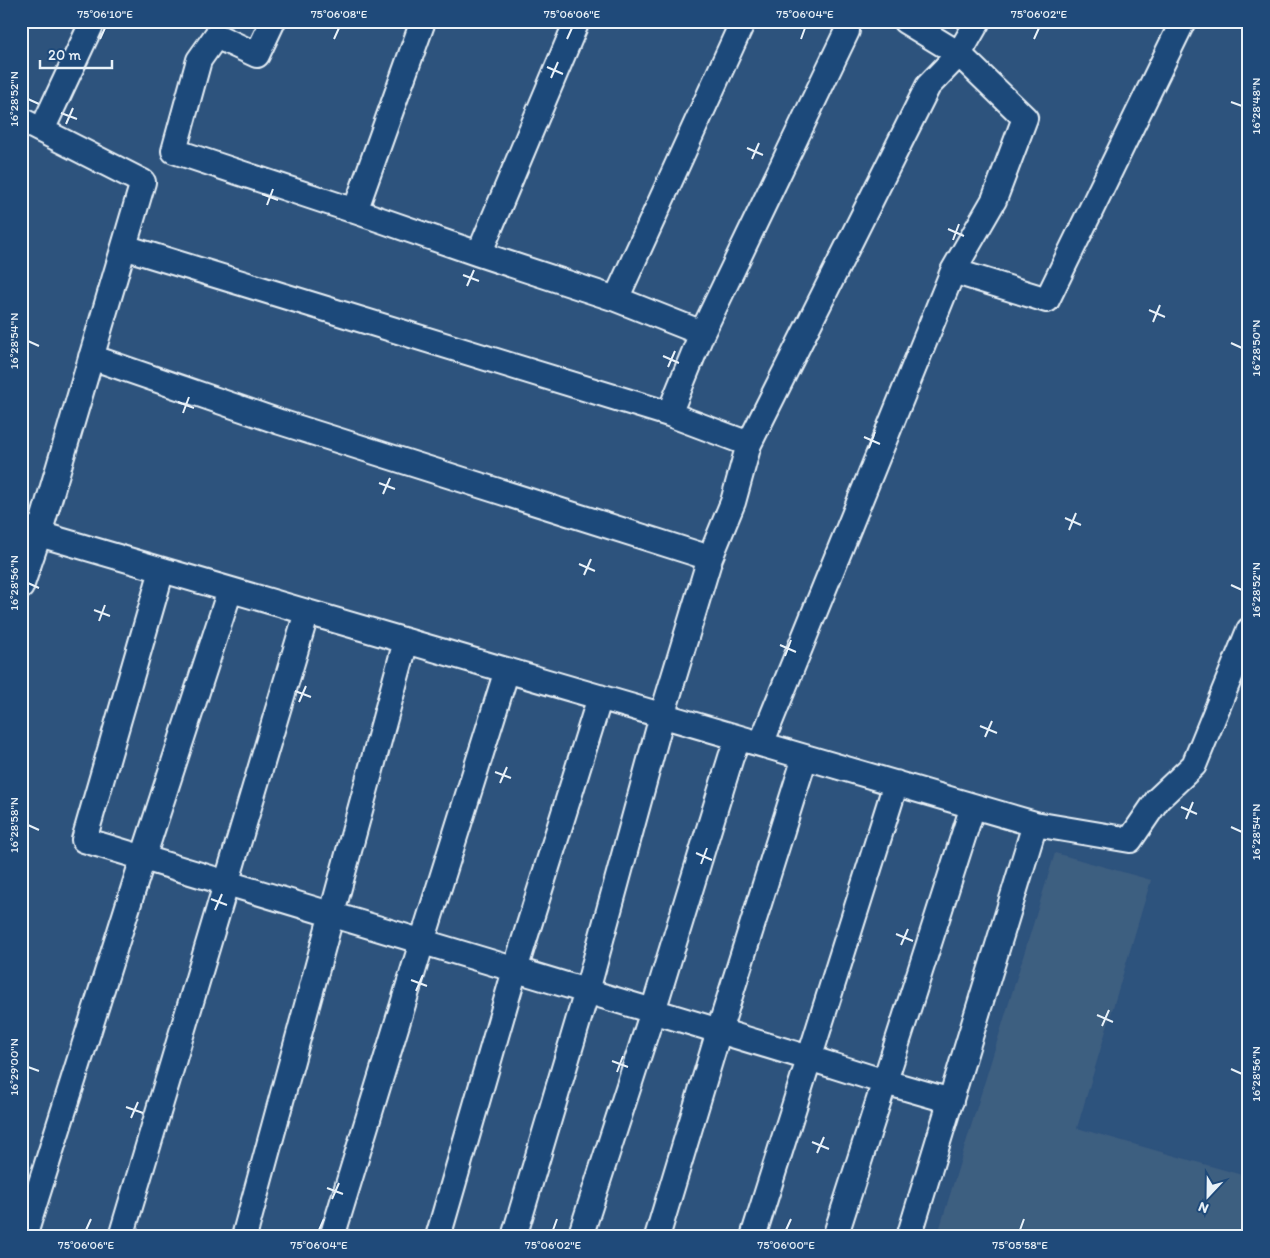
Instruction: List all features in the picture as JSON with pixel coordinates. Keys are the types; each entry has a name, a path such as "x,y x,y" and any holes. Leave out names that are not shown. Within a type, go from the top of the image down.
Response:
{"street":[{"path":"42,130 93,21"},
{"path":"273,21 257,54 216,36 199,60 174,151 616,299 702,333"},
{"path":"354,211 423,21"},
{"path":"479,254 577,21"},
{"path":"616,299 743,21"},
{"path":"669,414 702,333 846,31 847,21"},
{"path":"580,1237 653,1011 731,757 750,741 953,271 994,200 1025,118 959,54 905,21"},
{"path":"514,1237 587,991 662,716 710,558 734,502 749,444 928,86 959,54 978,21"},
{"path":"953,271 1046,300 1183,21"},
{"path":"21,120 143,182 91,357 30,530 21,587"},
{"path":"124,247 669,414 749,444"},
{"path":"91,357 280,422 710,558"},
{"path":"30,530 1035,824 1130,840 1158,799 1194,765 1249,630"},
{"path":"162,570 84,840 951,1101"},
{"path":"24,1237 143,858 230,590"},
{"path":"122,1237 307,612"},
{"path":"244,1237 406,641"},
{"path":"332,1237 507,670"},
{"path":"438,1237 515,970 600,697"},
{"path":"657,1237 805,757"},
{"path":"753,1237 896,783"},
{"path":"835,1237 973,806"},
{"path":"909,1237 1035,824"}],"shaded area":[{"path":"1055,853 1151,880 1077,1128 1249,1177 1249,1237 937,1237"}]}
